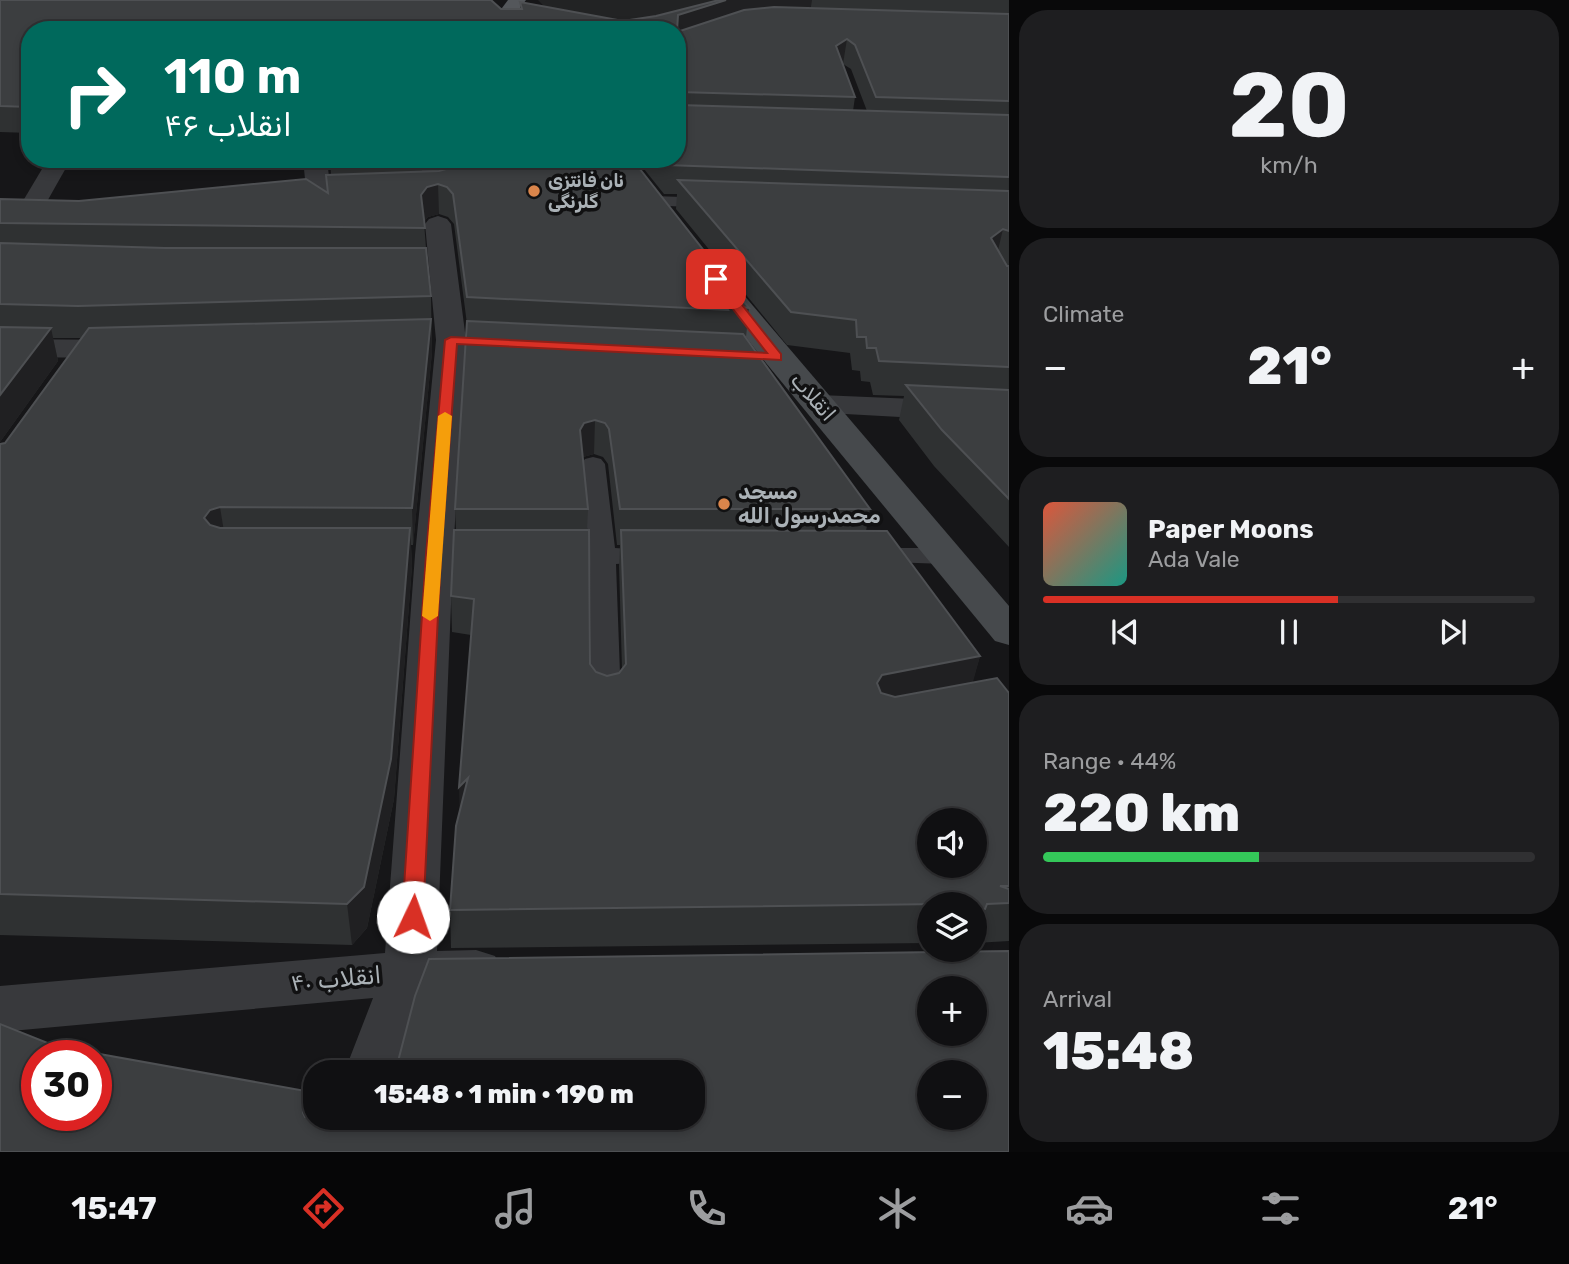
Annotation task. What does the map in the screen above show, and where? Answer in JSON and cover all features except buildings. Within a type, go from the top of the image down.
[{"type":"main road","points":[[496,16],[517,0]]},
{"type":"main road","name":"انقلاب","points":[[645,190],[777,357],[1009,632]]},
{"type":"street","points":[[27,216],[55,168]]},
{"type":"street","points":[[316,168],[319,195]]},
{"type":"street","points":[[386,192],[439,190],[432,168]]},
{"type":"street","points":[[252,202],[345,194]]},
{"type":"street","points":[[0,217],[53,215]]},
{"type":"street","points":[[377,1060],[410,973],[433,555],[451,341],[429,269],[438,224]]},
{"type":"street","points":[[0,348],[153,348]]},
{"type":"street","points":[[62,383],[85,350]]},
{"type":"street","points":[[736,355],[777,357]]},
{"type":"street","points":[[820,405],[1009,413]]},
{"type":"street","name":"انقلاب ۴۰","points":[[0,1009],[410,973],[521,972]]},
{"type":"lane","points":[[645,190],[722,204]]},
{"type":"lane","points":[[593,464],[603,556],[606,701]]},
{"type":"lane","points":[[525,555],[671,556]]},
{"type":"lane","points":[[849,556],[945,556]]},
{"type":"shaded area","points":[[538,0],[742,0],[686,26],[686,21],[558,21]]},
{"type":"slow traffic","points":[[430,616],[445,416]]},
{"type":"place","name":"نان فانتزی گلرنگی","points":[[534,191]]},
{"type":"place","name":"مسجد محمدرسول الله","points":[[724,504]]},
{"type":"route","points":[[413,917],[434,555],[451,340],[777,357],[716,279]]}]
